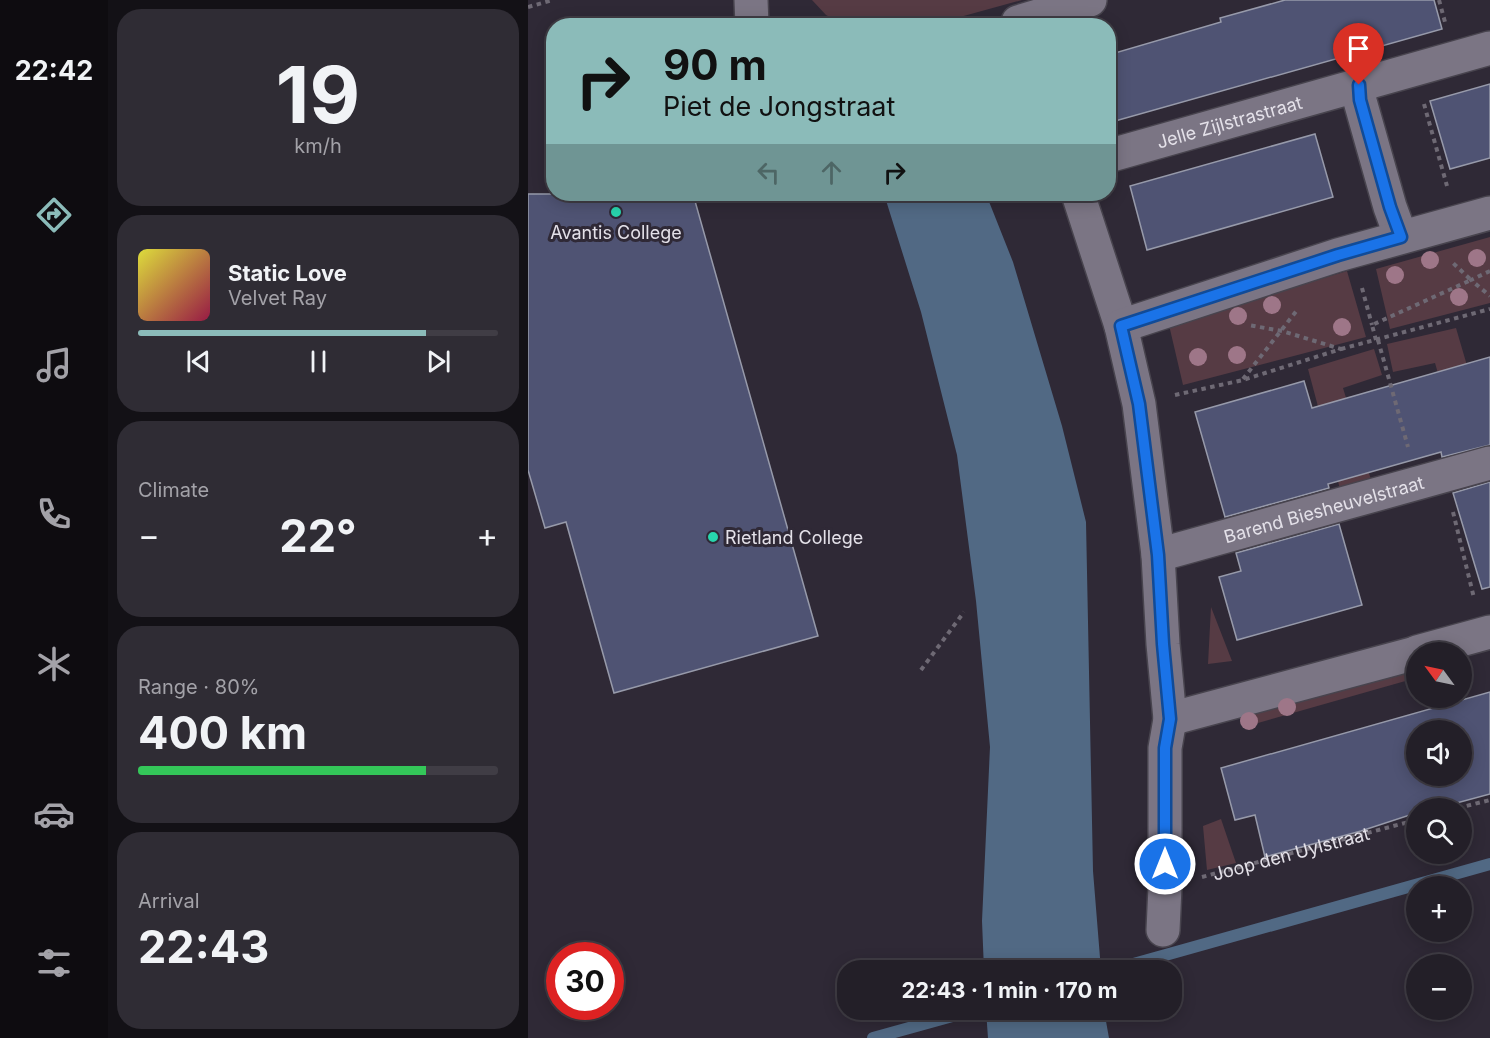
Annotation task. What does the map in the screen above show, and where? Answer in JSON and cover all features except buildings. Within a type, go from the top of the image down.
[{"type":"street","points":[[751,0],[752,18]]},
{"type":"street","points":[[1032,18],[1090,0]]},
{"type":"street","name":"Jelle Zijlstrastraat","points":[[1116,154],[1490,48]]},
{"type":"street","points":[[1359,85],[1360,100],[1390,207],[1410,235]]},
{"type":"street","points":[[1080,201],[1121,326],[1139,404],[1158,555],[1170,719],[1165,748],[1163,930]]},
{"type":"street","points":[[1121,326],[1338,255],[1490,213]]},
{"type":"street","name":"Barend Biesheuvelstraat","points":[[1158,555],[1490,463]]},
{"type":"street","points":[[1454,642],[1486,633]]},
{"type":"street","points":[[1170,719],[1406,656]]},
{"type":"path","points":[[528,7],[553,0]]},
{"type":"path","points":[[1415,69],[1448,191]]},
{"type":"path","points":[[1410,235],[1490,296]]},
{"type":"path","points":[[1486,633],[1431,479],[1372,325],[1490,271]]},
{"type":"path","points":[[1243,380],[1303,303]]},
{"type":"path","points":[[1139,404],[1243,380],[1341,349],[1490,309]]},
{"type":"path","points":[[1247,325],[1282,331],[1341,349]]},
{"type":"path","points":[[921,670],[964,612]]},
{"type":"path","points":[[1472,804],[1490,800]]},
{"type":"path","name":"Joop den Uylstraat","points":[[1165,887],[1406,823]]},
{"type":"shaded area","points":[[812,0],[1022,0],[956,18],[832,18]]},
{"type":"shaded area","points":[[1490,237],[1490,303],[1390,329],[1376,269]]},
{"type":"shaded area","points":[[1347,271],[1366,337],[1183,385],[1169,325]]},
{"type":"shaded area","points":[[1456,328],[1490,444],[1490,448],[1462,456],[1435,363],[1393,372],[1387,344]]},
{"type":"shaded area","points":[[1374,349],[1382,375],[1343,388],[1372,483],[1340,489],[1308,369]]},
{"type":"shaded area","points":[[1211,607],[1232,661],[1208,664]]},
{"type":"shaded area","points":[[1406,670],[1406,681],[1244,727],[1242,717]]},
{"type":"shaded area","points":[[1221,819],[1236,863],[1207,870],[1203,826]]},
{"type":"water","points":[[886,201],[989,201],[1013,262],[1062,426],[1086,522],[1093,871],[1100,960],[984,960],[982,921],[990,747],[976,601],[957,455],[921,312]]},
{"type":"water","points":[[987,1020],[1106,1020],[1109,1038],[988,1038]]},
{"type":"waterway","points":[[1148,960],[1490,864]]},
{"type":"waterway","points":[[873,1038],[938,1020]]},
{"type":"place","name":"Avantis College","points":[[616,212]]},
{"type":"place","name":"Rietland College","points":[[713,537]]},
{"type":"route","points":[[1165,864],[1165,748],[1170,719],[1158,555],[1139,404],[1121,326],[1338,255],[1401,237],[1390,207],[1360,100],[1359,85]]}]
